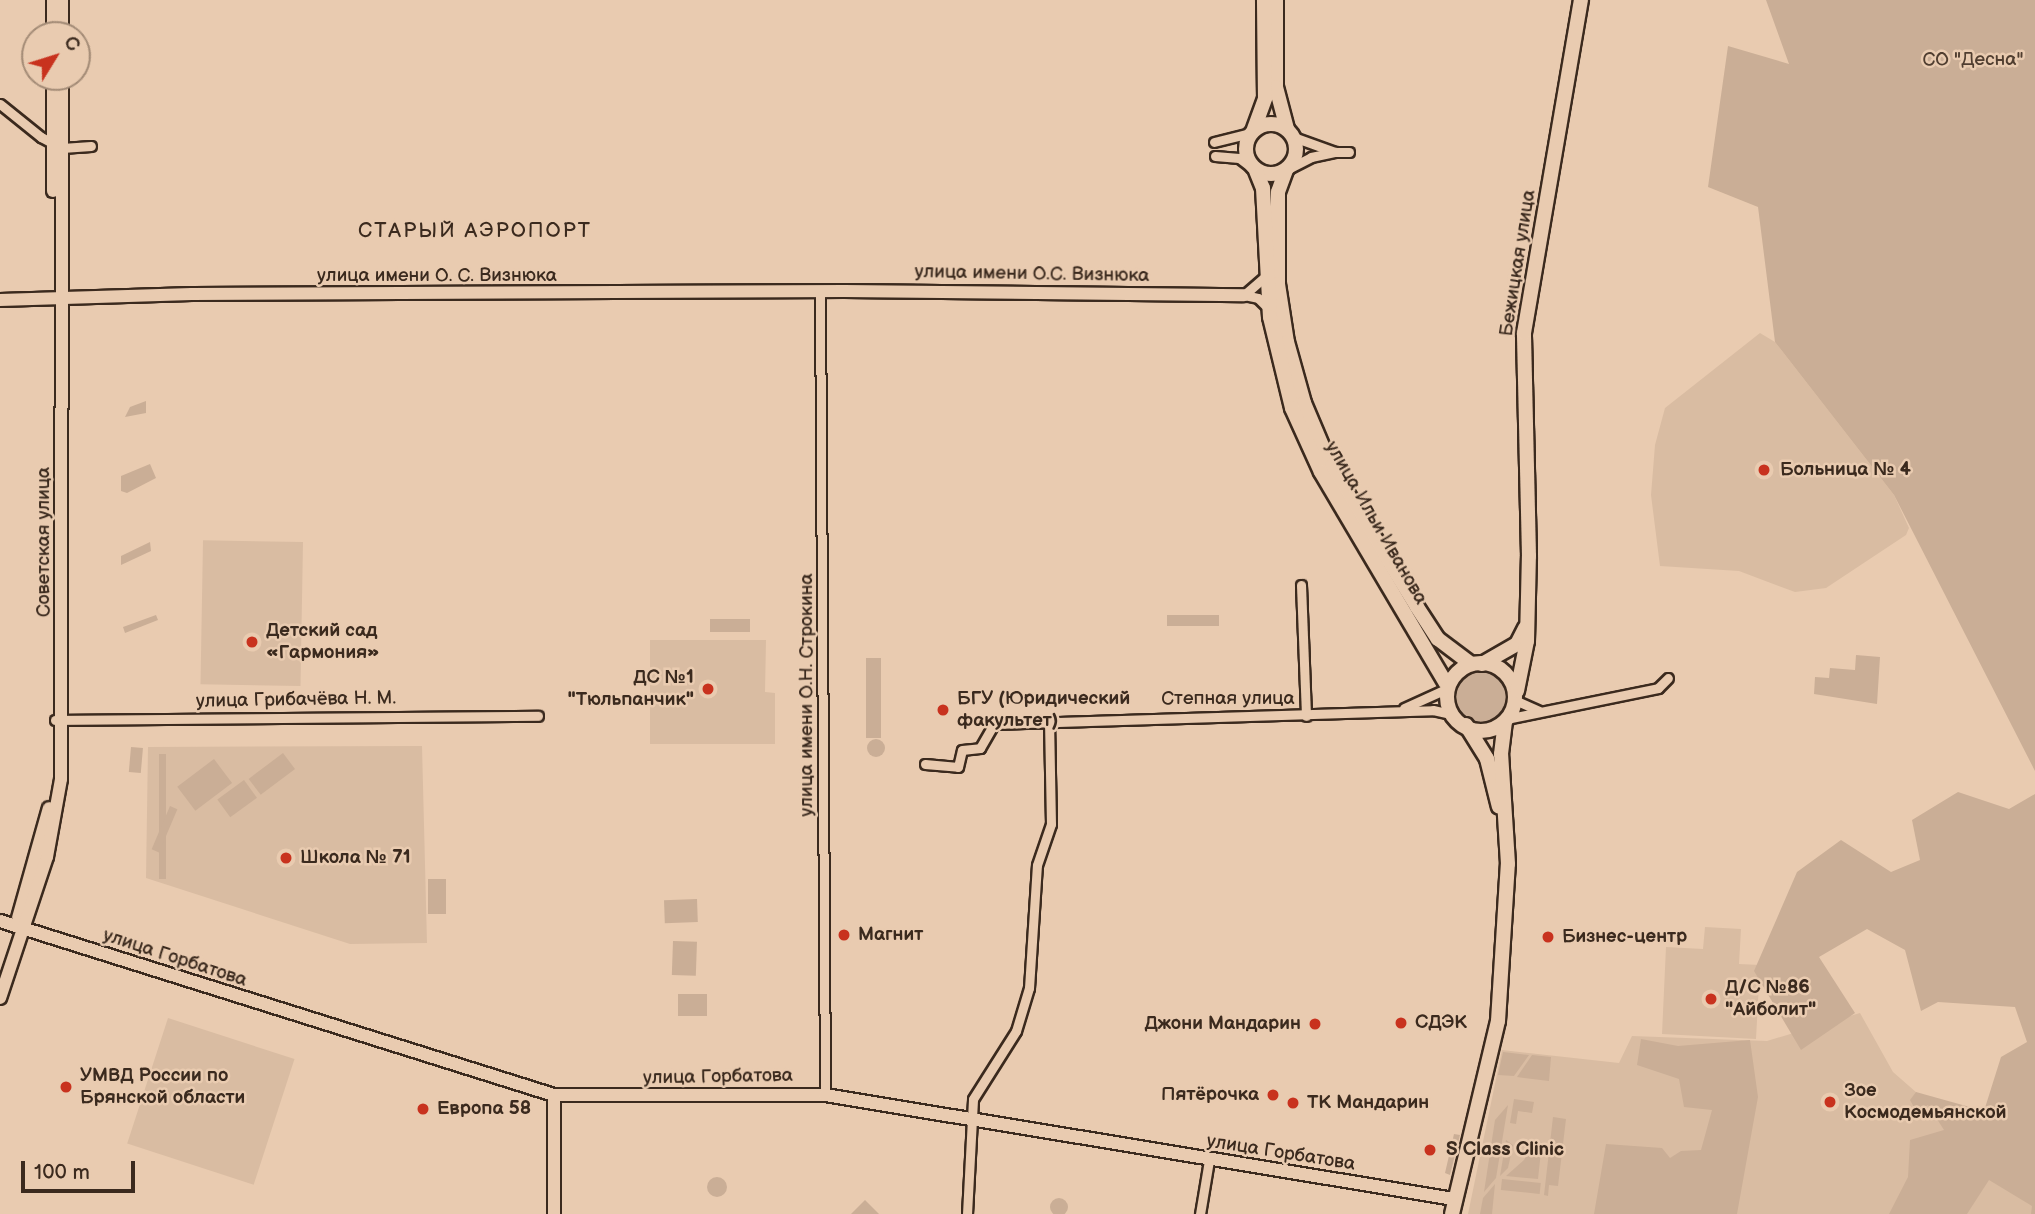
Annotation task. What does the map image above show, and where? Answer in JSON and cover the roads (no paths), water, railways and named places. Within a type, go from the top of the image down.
[{"type":"main road","points":[[53,0],[53,21]]},
{"type":"main road","points":[[62,0],[62,21]]},
{"type":"main road","points":[[1265,0],[1265,98],[1251,133],[1246,157],[1256,171],[1272,175],[1286,170],[1295,158],[1276,87],[1276,0]]},
{"type":"main road","name":"Бежицкая улица","points":[[1517,696],[1527,641],[1524,333],[1581,0]]},
{"type":"main road","name":"Советская улица","points":[[54,91],[58,146]]},
{"type":"main road","name":"Советская улица","points":[[0,998],[46,822],[59,719],[57,299],[61,91]]},
{"type":"main road","points":[[1251,133],[1264,124],[1290,133]]},
{"type":"main road","name":"улица Ильи Иванова","points":[[1286,170],[1278,192],[1278,284],[1287,342],[1304,403],[1331,467],[1438,639],[1476,664]]},
{"type":"main road","name":"улица Ильи Иванова","points":[[1256,171],[1264,202],[1266,276],[1270,310],[1283,374],[1305,440],[1445,687]]},
{"type":"main road","name":"улица имени О. С. Визнюка","points":[[0,300],[192,294],[820,294]]},
{"type":"main road","name":"улица имени О.С. Визнюка","points":[[820,294],[1244,295]]},
{"type":"main road","points":[[1503,938],[1500,813],[1487,759],[1466,725],[1454,715],[1445,687],[1476,664],[1517,644],[1526,620]]},
{"type":"main road","points":[[1453,1207],[1498,1021],[1508,855],[1501,754],[1517,696],[1498,670],[1476,664]]},
{"type":"main road","points":[[1466,725],[1485,729],[1508,721]]},
{"type":"main road","name":"улица Горбатова","points":[[0,921],[554,1096],[825,1096],[1209,1160],[1453,1207]]},
{"type":"main road","name":"Советская улица","points":[[0,971],[19,929]]},
{"type":"main road","points":[[554,1096],[554,1214]]},
{"type":"street","points":[[0,104],[58,146],[91,146]]},
{"type":"street","points":[[1214,142],[1251,133]]},
{"type":"street","points":[[1290,133],[1335,152]]},
{"type":"street","points":[[1286,170],[1311,156],[1349,152]]},
{"type":"street","points":[[1215,156],[1239,158],[1256,171]]},
{"type":"street","points":[[1244,295],[1266,276]]},
{"type":"street","name":"улица имени О.Н. Строкина","points":[[820,294],[825,1096]]},
{"type":"street","points":[[1244,295],[1258,298],[1270,310]]},
{"type":"street","points":[[1301,585],[1306,716]]},
{"type":"street","points":[[1508,721],[1541,711],[1658,688],[1668,678]]},
{"type":"street","points":[[1392,712],[1445,687]]},
{"type":"street","points":[[1517,696],[1541,711]]},
{"type":"street","points":[[1392,712],[1454,715]]},
{"type":"street","name":"Степная улица","points":[[925,764],[958,767],[962,750],[980,748],[994,724],[1392,712]]},
{"type":"street","name":"улица Грибачёва Н. М.","points":[[59,719],[538,716]]},
{"type":"street","points":[[967,1214],[969,1120],[973,1099],[1016,1031],[1029,988],[1037,865],[1051,824],[1049,721]]},
{"type":"street","points":[[1200,1214],[1209,1160]]},
{"type":"place","name":"Больница № 4","points":[[1764,470]]},
{"type":"place","name":"Детский сад «Гармония»","points":[[252,642]]},
{"type":"place","name":"ДС №1 \"Тюльпанчик\"","points":[[708,689]]},
{"type":"place","name":"БГУ (Юридический факультет)","points":[[943,710]]},
{"type":"place","name":"Школа № 71","points":[[286,858]]},
{"type":"place","name":"Магнит","points":[[844,935]]},
{"type":"place","name":"Бизнес-центр","points":[[1548,937]]},
{"type":"place","name":"Д/С №86 \"Айболит\"","points":[[1711,999]]},
{"type":"place","name":"СДЭК","points":[[1401,1023]]},
{"type":"place","name":"Джони Мандарин","points":[[1315,1024]]},
{"type":"place","name":"УМВД России по Брянской области","points":[[66,1087]]},
{"type":"place","name":"Пятёрочка","points":[[1273,1095]]},
{"type":"place","name":"Зое Космодемьянской","points":[[1830,1102]]},
{"type":"place","name":"ТК Мандарин","points":[[1293,1103]]},
{"type":"place","name":"Европа 58","points":[[423,1109]]},
{"type":"place","name":"S Class Clinic","points":[[1430,1150]]},
{"type":"district","name":"СТАРЫЙ АЭРОПОРТ","points":[[475,231]]},
{"type":"park label","name":"СО \"Десна\"","points":[[1973,60]]}]
